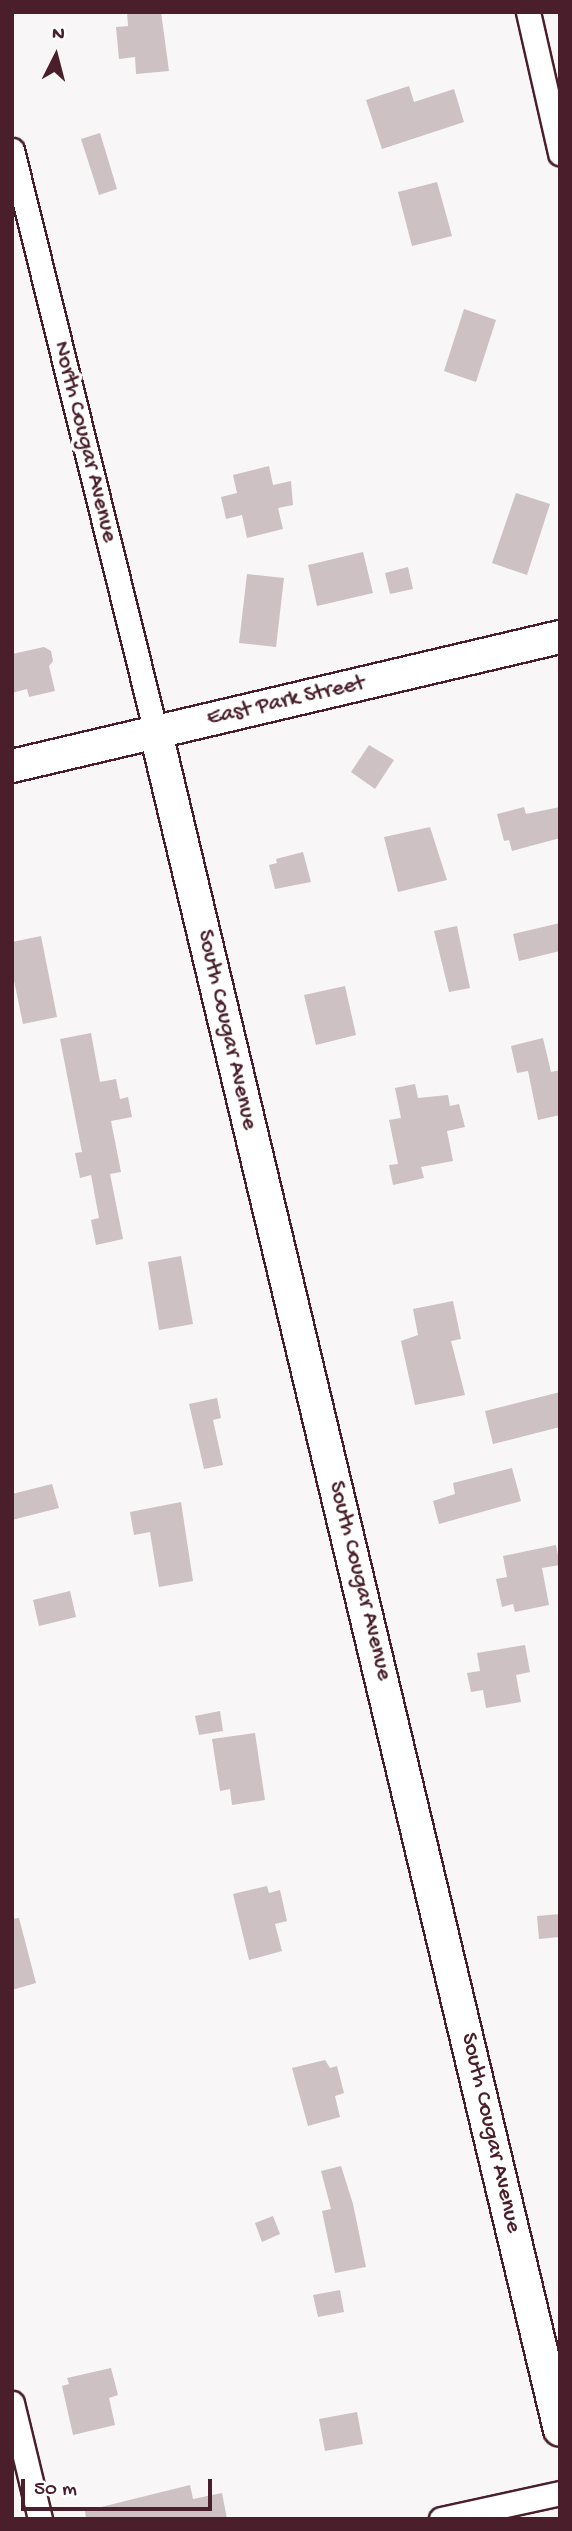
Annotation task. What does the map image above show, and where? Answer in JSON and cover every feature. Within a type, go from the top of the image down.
[{"type":"street","points":[[528,12],[560,153]]},
{"type":"street","name":"North Cougar Avenue","points":[[12,150],[156,733]]},
{"type":"street","name":"East Park Street","points":[[12,766],[560,637]]},
{"type":"street","name":"South Cougar Avenue","points":[[156,733],[560,2430]]},
{"type":"street","points":[[12,2403],[40,2519]]},
{"type":"street","points":[[441,2519],[560,2493]]},
{"type":"building","points":[[127,12],[161,12],[169,71],[136,74],[135,57],[119,59],[116,27],[128,26]]},
{"type":"building","points":[[409,86],[414,102],[454,89],[464,122],[382,149],[366,100]]},
{"type":"building","points":[[100,133],[117,189],[99,195],[81,139]]},
{"type":"building","points":[[437,182],[452,236],[412,246],[398,192]]},
{"type":"building","points":[[464,309],[496,320],[476,382],[444,371]]},
{"type":"building","points":[[269,466],[273,485],[291,481],[293,505],[278,508],[283,529],[247,538],[242,515],[226,519],[221,497],[237,493],[233,475]]},
{"type":"building","points":[[516,493],[550,504],[527,575],[492,563]]},
{"type":"building","points":[[363,552],[373,593],[317,606],[308,565]]},
{"type":"building","points":[[408,567],[413,589],[390,594],[385,573]]},
{"type":"building","points":[[247,574],[284,578],[276,647],[239,643]]},
{"type":"building","points":[[44,647],[51,651],[53,661],[49,666],[55,691],[29,697],[27,689],[12,693],[12,654]]},
{"type":"building","points":[[369,745],[394,760],[375,789],[351,772]]},
{"type":"building","points":[[524,807],[526,814],[560,807],[560,838],[512,851],[509,840],[504,841],[497,814]]},
{"type":"building","points":[[430,827],[447,880],[398,892],[384,837]]},
{"type":"building","points":[[303,852],[311,882],[275,889],[269,865],[277,863],[276,859]]},
{"type":"building","points":[[560,923],[560,951],[519,961],[513,934]]},
{"type":"building","points":[[457,926],[470,988],[449,992],[434,931]]},
{"type":"building","points":[[41,936],[57,1017],[23,1024],[12,971],[12,942]]},
{"type":"building","points":[[345,986],[356,1035],[316,1045],[304,995]]},
{"type":"building","points":[[91,1033],[100,1082],[116,1079],[120,1099],[128,1097],[132,1117],[111,1121],[121,1172],[110,1174],[123,1239],[96,1245],[91,1220],[99,1218],[91,1175],[80,1178],[75,1153],[82,1152],[60,1039]]},
{"type":"building","points":[[543,1038],[551,1072],[560,1070],[560,1115],[538,1120],[528,1071],[517,1073],[511,1046]]},
{"type":"building","points":[[415,1084],[418,1098],[448,1095],[450,1106],[459,1104],[465,1127],[447,1131],[453,1161],[421,1167],[424,1178],[393,1185],[389,1165],[398,1164],[389,1120],[401,1118],[395,1088]]},
{"type":"building","points":[[181,1256],[193,1324],[159,1330],[148,1262]]},
{"type":"building","points":[[453,1301],[461,1339],[451,1341],[465,1395],[415,1405],[401,1341],[418,1335],[413,1309]]},
{"type":"building","points":[[560,1392],[560,1427],[493,1444],[485,1411]]},
{"type":"building","points":[[217,1398],[221,1418],[213,1420],[223,1465],[204,1469],[189,1404]]},
{"type":"building","points":[[512,1468],[521,1501],[439,1524],[433,1501],[455,1494],[453,1483]]},
{"type":"building","points":[[52,1484],[59,1508],[12,1520],[12,1494]]},
{"type":"building","points":[[181,1502],[193,1581],[159,1587],[150,1532],[134,1535],[130,1512]]},
{"type":"building","points":[[556,1545],[560,1565],[542,1568],[549,1605],[515,1612],[513,1604],[502,1607],[496,1579],[507,1577],[503,1556]]},
{"type":"building","points":[[70,1591],[76,1617],[39,1626],[33,1600]]},
{"type":"building","points":[[525,1645],[530,1672],[516,1675],[521,1702],[486,1708],[483,1690],[471,1692],[467,1673],[480,1671],[477,1653]]},
{"type":"building","points":[[220,1711],[223,1731],[199,1735],[195,1716]]},
{"type":"building","points":[[255,1733],[265,1800],[232,1805],[230,1789],[220,1791],[212,1739]]},
{"type":"building","points":[[267,1886],[269,1893],[280,1890],[287,1921],[275,1924],[282,1951],[249,1960],[233,1894]]},
{"type":"building","points":[[560,1914],[560,1937],[539,1939],[537,1916]]},
{"type":"building","points":[[19,1918],[36,1983],[12,1990],[12,1919]]},
{"type":"building","points":[[325,2060],[330,2068],[337,2066],[344,2093],[335,2096],[340,2117],[308,2126],[292,2068]]},
{"type":"building","points":[[341,2166],[353,2204],[366,2267],[335,2273],[322,2211],[331,2209],[321,2171]]},
{"type":"building","points":[[273,2216],[280,2234],[262,2242],[255,2223]]},
{"type":"building","points":[[340,2290],[344,2312],[318,2317],[313,2295]]},
{"type":"building","points":[[111,2368],[118,2395],[109,2398],[115,2425],[73,2435],[62,2386],[69,2384],[67,2378]]},
{"type":"building","points":[[357,2412],[363,2444],[325,2451],[319,2419]]},
{"type":"building","points":[[190,2485],[193,2499],[222,2493],[227,2519],[86,2519],[85,2511]]}]
